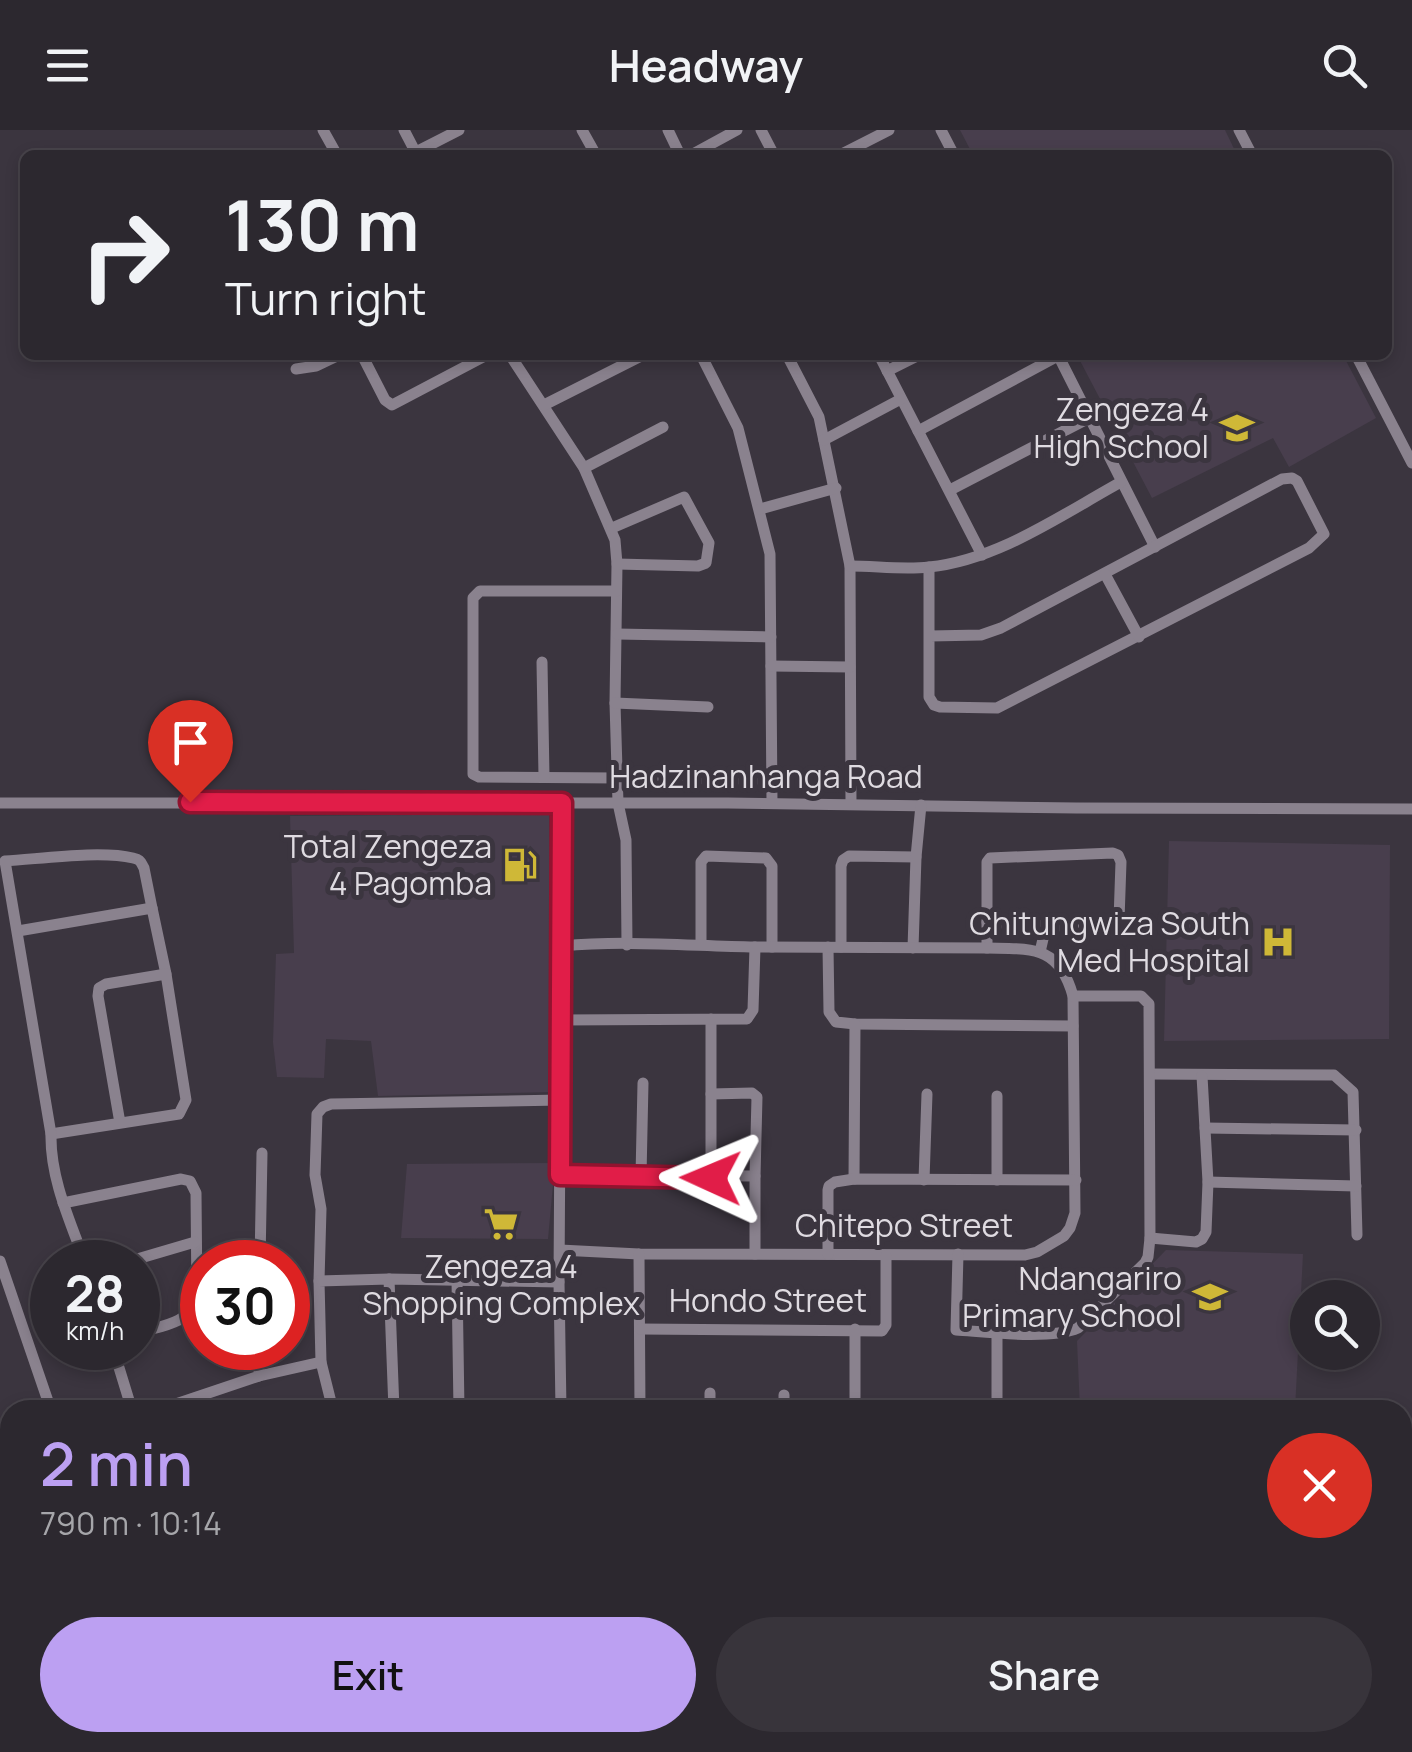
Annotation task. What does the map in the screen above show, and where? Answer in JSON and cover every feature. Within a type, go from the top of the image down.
[{"type":"street","points":[[424,150],[459,130]]},
{"type":"street","points":[[700,150],[736,130]]},
{"type":"street","points":[[850,150],[889,130]]},
{"type":"street","points":[[296,369],[329,360]]},
{"type":"street","points":[[365,360],[385,400],[392,404],[477,360]]},
{"type":"street","points":[[513,360],[584,468],[612,528],[617,564],[617,777],[626,840],[628,945]]},
{"type":"street","points":[[544,406],[630,360]]},
{"type":"street","points":[[704,360],[738,428],[770,554],[772,803]]},
{"type":"street","points":[[791,360],[819,416],[850,566],[851,804]]},
{"type":"street","points":[[881,360],[982,556]]},
{"type":"street","points":[[887,372],[910,360]]},
{"type":"street","points":[[918,431],[1051,360]]},
{"type":"street","points":[[1060,360],[1155,547]]},
{"type":"street","points":[[1359,360],[1412,463]]},
{"type":"street","points":[[824,440],[901,399]]},
{"type":"street","points":[[950,490],[1089,418]]},
{"type":"street","points":[[584,468],[662,427]]},
{"type":"street","points":[[929,567],[929,697],[931,702],[940,707],[997,708],[1308,548],[1324,534],[1298,481],[1288,478],[1001,628],[980,636],[930,636]]},
{"type":"street","points":[[850,566],[929,567],[982,556],[1121,482]]},
{"type":"street","points":[[760,509],[836,488]]},
{"type":"street","points":[[612,528],[684,497],[709,543],[706,563],[698,566],[617,564]]},
{"type":"street","points":[[1106,574],[1139,636]]},
{"type":"street","points":[[616,592],[480,592],[473,598],[473,774],[772,778]]},
{"type":"street","points":[[617,634],[771,637]]},
{"type":"street","points":[[542,662],[544,777]]},
{"type":"street","points":[[771,666],[850,667]]},
{"type":"street","points":[[615,703],[708,707]]},
{"type":"street","name":"Hadzinanhanga Road","points":[[0,803],[772,803],[1412,809]]},
{"type":"street","points":[[561,1400],[562,803]]},
{"type":"street","points":[[913,948],[920,805]]},
{"type":"street","points":[[986,948],[987,862],[990,858],[1113,853],[1121,862],[1120,917],[1111,925],[987,922]]},
{"type":"street","points":[[51,1134],[178,1114],[186,1100],[144,868],[134,858],[93,855],[5,861],[51,1151],[63,1203],[77,1240]]},
{"type":"street","points":[[701,944],[701,862],[706,856],[766,858],[772,866],[772,946]]},
{"type":"street","points":[[916,858],[845,858],[829,1012],[836,1022],[1074,1026]]},
{"type":"street","points":[[18,931],[152,908]]},
{"type":"street","points":[[1040,952],[1046,926]]},
{"type":"street","points":[[562,946],[1023,949],[1040,952],[1060,965],[1074,996],[1141,996],[1148,1000],[1150,1238],[1144,1263],[1078,1328],[1063,1333],[997,1333],[956,1330],[958,1254]]},
{"type":"street","points":[[561,1020],[745,1020],[751,1015],[755,947]]},
{"type":"street","points":[[120,1123],[99,988],[166,974]]},
{"type":"street","name":"Chitepo Street","points":[[560,1250],[639,1254],[1025,1255],[1056,1242],[1074,1221],[1074,996]]},
{"type":"street","points":[[711,1020],[711,1178]]},
{"type":"street","points":[[854,1180],[855,1024]]},
{"type":"street","points":[[1150,1074],[1334,1075],[1354,1092],[1357,1235]]},
{"type":"street","points":[[1150,1238],[1196,1242],[1206,1232],[1208,1182],[1202,1076]]},
{"type":"street","points":[[641,1176],[642,1083]]},
{"type":"street","points":[[712,1094],[757,1097],[755,1254]]},
{"type":"street","points":[[924,1180],[927,1094]]},
{"type":"street","points":[[998,1096],[998,1180]]},
{"type":"street","points":[[330,1400],[320,1362],[317,1114],[331,1104],[560,1100]]},
{"type":"street","points":[[1205,1128],[1356,1130]]},
{"type":"street","points":[[260,1240],[262,1153]]},
{"type":"street","points":[[560,1175],[756,1176]]},
{"type":"street","points":[[63,1203],[181,1178],[190,1181],[196,1193],[195,1240]]},
{"type":"street","points":[[828,1254],[829,1186],[834,1182],[1076,1180]]},
{"type":"street","points":[[1208,1182],[1356,1186]]},
{"type":"street","points":[[639,1254],[640,1400]]},
{"type":"street","name":"Hondo Street","points":[[640,1329],[882,1330],[886,1325],[886,1256]]},
{"type":"street","points":[[0,1261],[48,1400]]},
{"type":"street","points":[[389,1279],[394,1400]]},
{"type":"street","points":[[456,1280],[459,1400]]},
{"type":"street","points":[[319,1281],[559,1282]]},
{"type":"street","points":[[855,1330],[855,1400]]},
{"type":"street","points":[[997,1333],[997,1400]]},
{"type":"street","points":[[188,1400],[259,1376],[320,1362]]},
{"type":"street","points":[[120,1370],[129,1400]]},
{"type":"street","points":[[259,1370],[259,1376]]},
{"type":"street","points":[[710,1393],[710,1400]]},
{"type":"street","points":[[784,1395],[784,1400]]},
{"type":"shaded area","points":[[960,130],[1225,130],[1235,150],[970,150]]},
{"type":"shaded area","name":"Zengeza 4 High School","points":[[1080,360],[1346,360],[1376,418],[1289,467],[1273,438],[1152,498]]},
{"type":"shaded area","points":[[549,814],[554,1092],[378,1096],[371,1041],[326,1039],[324,1078],[277,1077],[273,1042],[276,954],[294,953],[290,816]]},
{"type":"shaded area","name":"Chitungwiza South Med Hospital","points":[[1169,841],[1390,845],[1389,1039],[1164,1041]]},
{"type":"shaded area","points":[[555,1163],[548,1239],[401,1238],[407,1164]]},
{"type":"shaded area","name":"Ndangariro Primary School","points":[[1166,1250],[1303,1254],[1302,1280],[1290,1280],[1290,1370],[1297,1370],[1296,1400],[1080,1400],[1077,1341]]},
{"type":"place","name":"Zengeza 4 High School","points":[[1237,428]]},
{"type":"place","name":"Total Zengeza 4 Pagomba","points":[[520,865]]},
{"type":"place","name":"Chitungwiza South Med Hospital","points":[[1278,942]]},
{"type":"place","name":"Zengeza 4 Shopping Complex","points":[[501,1224]]},
{"type":"place","name":"Ndangariro Primary School","points":[[1210,1297]]},
{"type":"route","points":[[190,802],[562,803],[560,1175],[711,1178]]}]
